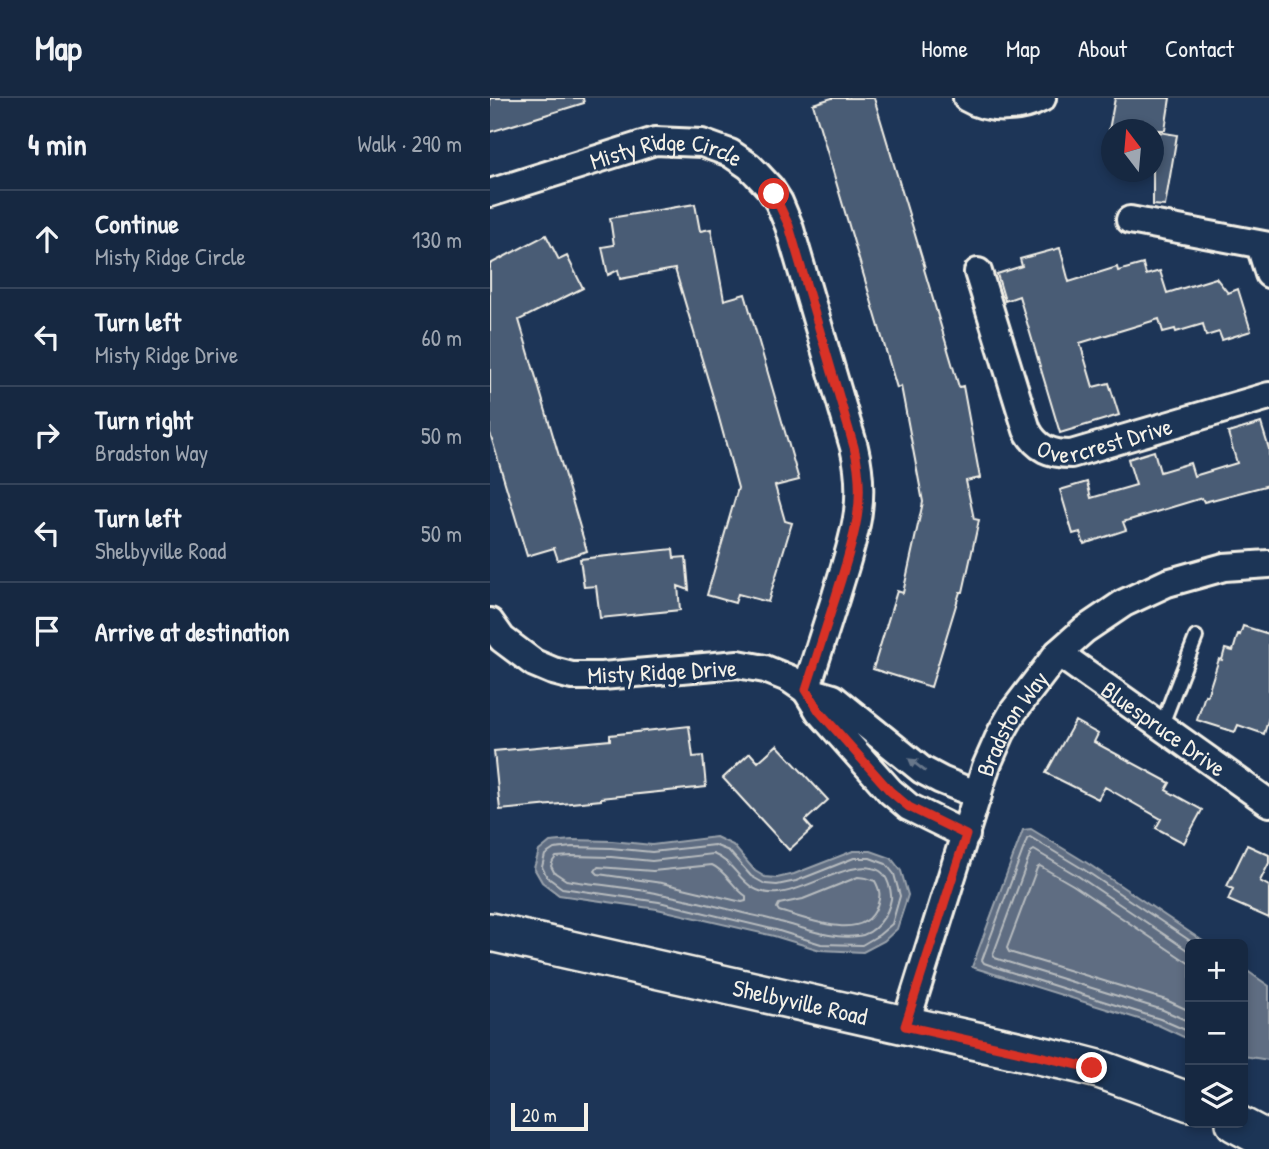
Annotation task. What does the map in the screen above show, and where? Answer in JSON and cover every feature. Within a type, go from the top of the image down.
[{"type":"main road","name":"Shelbyville Road","points":[[490,932],[1102,1070],[1185,1099]]},
{"type":"main road","points":[[1244,1128],[1269,1141]]},
{"type":"street","points":[[967,98],[984,106],[1012,108],[1042,98]]},
{"type":"street","name":"Misty Ridge Circle","points":[[490,193],[655,141],[672,141],[702,143],[730,153],[749,166],[774,194],[789,226],[854,447],[859,478],[860,496],[855,536],[806,690]]},
{"type":"street","points":[[1130,220],[1265,245],[1269,274]]},
{"type":"street","name":"Overcrest Drive","points":[[978,272],[1027,430],[1044,450],[1071,454],[1269,396]]},
{"type":"street","name":"Bradston Way","points":[[905,1026],[986,767],[1013,712],[1058,653],[1084,630],[1124,603],[1167,583],[1224,567],[1269,564]]},
{"type":"street","name":"Misty Ridge Drive","points":[[490,622],[502,639],[534,663],[572,676],[602,676],[738,664],[765,669],[790,679],[806,690],[832,698],[922,770],[978,795]]},
{"type":"street","name":"Bluespruce Drive","points":[[1058,653],[1161,728],[1266,795]]},
{"type":"street","name":"Misty Ridge Drive","points":[[806,690],[819,711],[890,791],[909,807],[966,835]]},
{"type":"lane","points":[[1161,728],[1196,637]]},
{"type":"water","points":[[1031,829],[1087,863],[1200,939],[1185,939],[1185,1038],[1158,1025],[972,967],[1023,830]]},
{"type":"water","points":[[716,837],[733,845],[755,871],[765,877],[777,878],[794,874],[853,851],[871,851],[891,858],[901,871],[908,895],[897,929],[884,941],[863,952],[820,950],[774,936],[657,909],[559,895],[542,882],[534,868],[539,851],[550,842],[612,841],[652,845]]},
{"type":"water","points":[[1248,971],[1269,986],[1269,1060],[1248,1057]]},
{"type":"building","points":[[490,98],[583,98],[584,103],[490,132]]},
{"type":"building","points":[[832,98],[874,98],[959,387],[963,386],[980,478],[966,481],[974,519],[979,520],[963,592],[960,592],[931,687],[873,669],[897,591],[903,593],[923,502],[901,386],[897,388],[813,104]]},
{"type":"building","points":[[1115,98],[1170,98],[1165,130],[1164,119],[1111,119]]},
{"type":"building","points":[[1164,133],[1177,135],[1165,206],[1153,205],[1153,182],[1164,182]]},
{"type":"building","points":[[695,204],[700,231],[711,229],[724,300],[745,294],[799,480],[775,486],[785,521],[792,523],[768,602],[738,594],[735,603],[707,595],[738,488],[675,269],[620,279],[618,270],[608,275],[602,247],[614,245],[610,218]]},
{"type":"building","points":[[546,235],[559,260],[567,256],[583,288],[519,320],[587,551],[558,560],[554,548],[527,556],[490,433],[490,264]]},
{"type":"building","points":[[1060,248],[1069,282],[1117,267],[1118,271],[1143,264],[1146,275],[1160,271],[1167,293],[1216,278],[1228,293],[1238,289],[1251,331],[1222,340],[1219,332],[1206,336],[1203,324],[1176,332],[1175,329],[1163,332],[1159,319],[1080,343],[1093,387],[1109,383],[1119,415],[1060,433],[1019,296],[1005,301],[997,274],[1022,266],[1020,259]]},
{"type":"building","points":[[1261,423],[1269,449],[1269,485],[1204,502],[1202,498],[1123,522],[1126,530],[1084,544],[1080,532],[1073,534],[1060,490],[1087,482],[1091,498],[1136,485],[1128,459],[1154,451],[1160,472],[1190,463],[1194,476],[1237,463],[1228,433]]},
{"type":"building","points":[[673,549],[674,558],[686,557],[689,590],[678,586],[680,610],[600,618],[596,586],[584,587],[580,559]]},
{"type":"building","points":[[1243,626],[1269,634],[1269,717],[1264,734],[1238,725],[1235,732],[1197,720],[1219,659],[1222,660],[1225,649],[1233,651]]},
{"type":"building","points":[[1075,721],[1098,734],[1094,742],[1170,783],[1166,790],[1202,810],[1184,843],[1156,828],[1161,819],[1105,787],[1098,799],[1046,773]]},
{"type":"building","points":[[689,726],[693,757],[703,756],[706,787],[500,810],[494,751],[610,740],[610,735]]},
{"type":"building","points":[[777,745],[828,800],[805,821],[812,829],[789,850],[723,778],[750,753],[758,762]]},
{"type":"building","points":[[1247,845],[1269,855],[1269,863],[1260,881],[1269,886],[1269,918],[1228,900],[1233,889],[1227,886]]},
{"type":"route","points":[[774,194],[789,226],[854,447],[859,478],[859,516],[855,536],[806,690],[819,711],[890,791],[909,807],[966,835],[905,1026],[1092,1068]]}]
